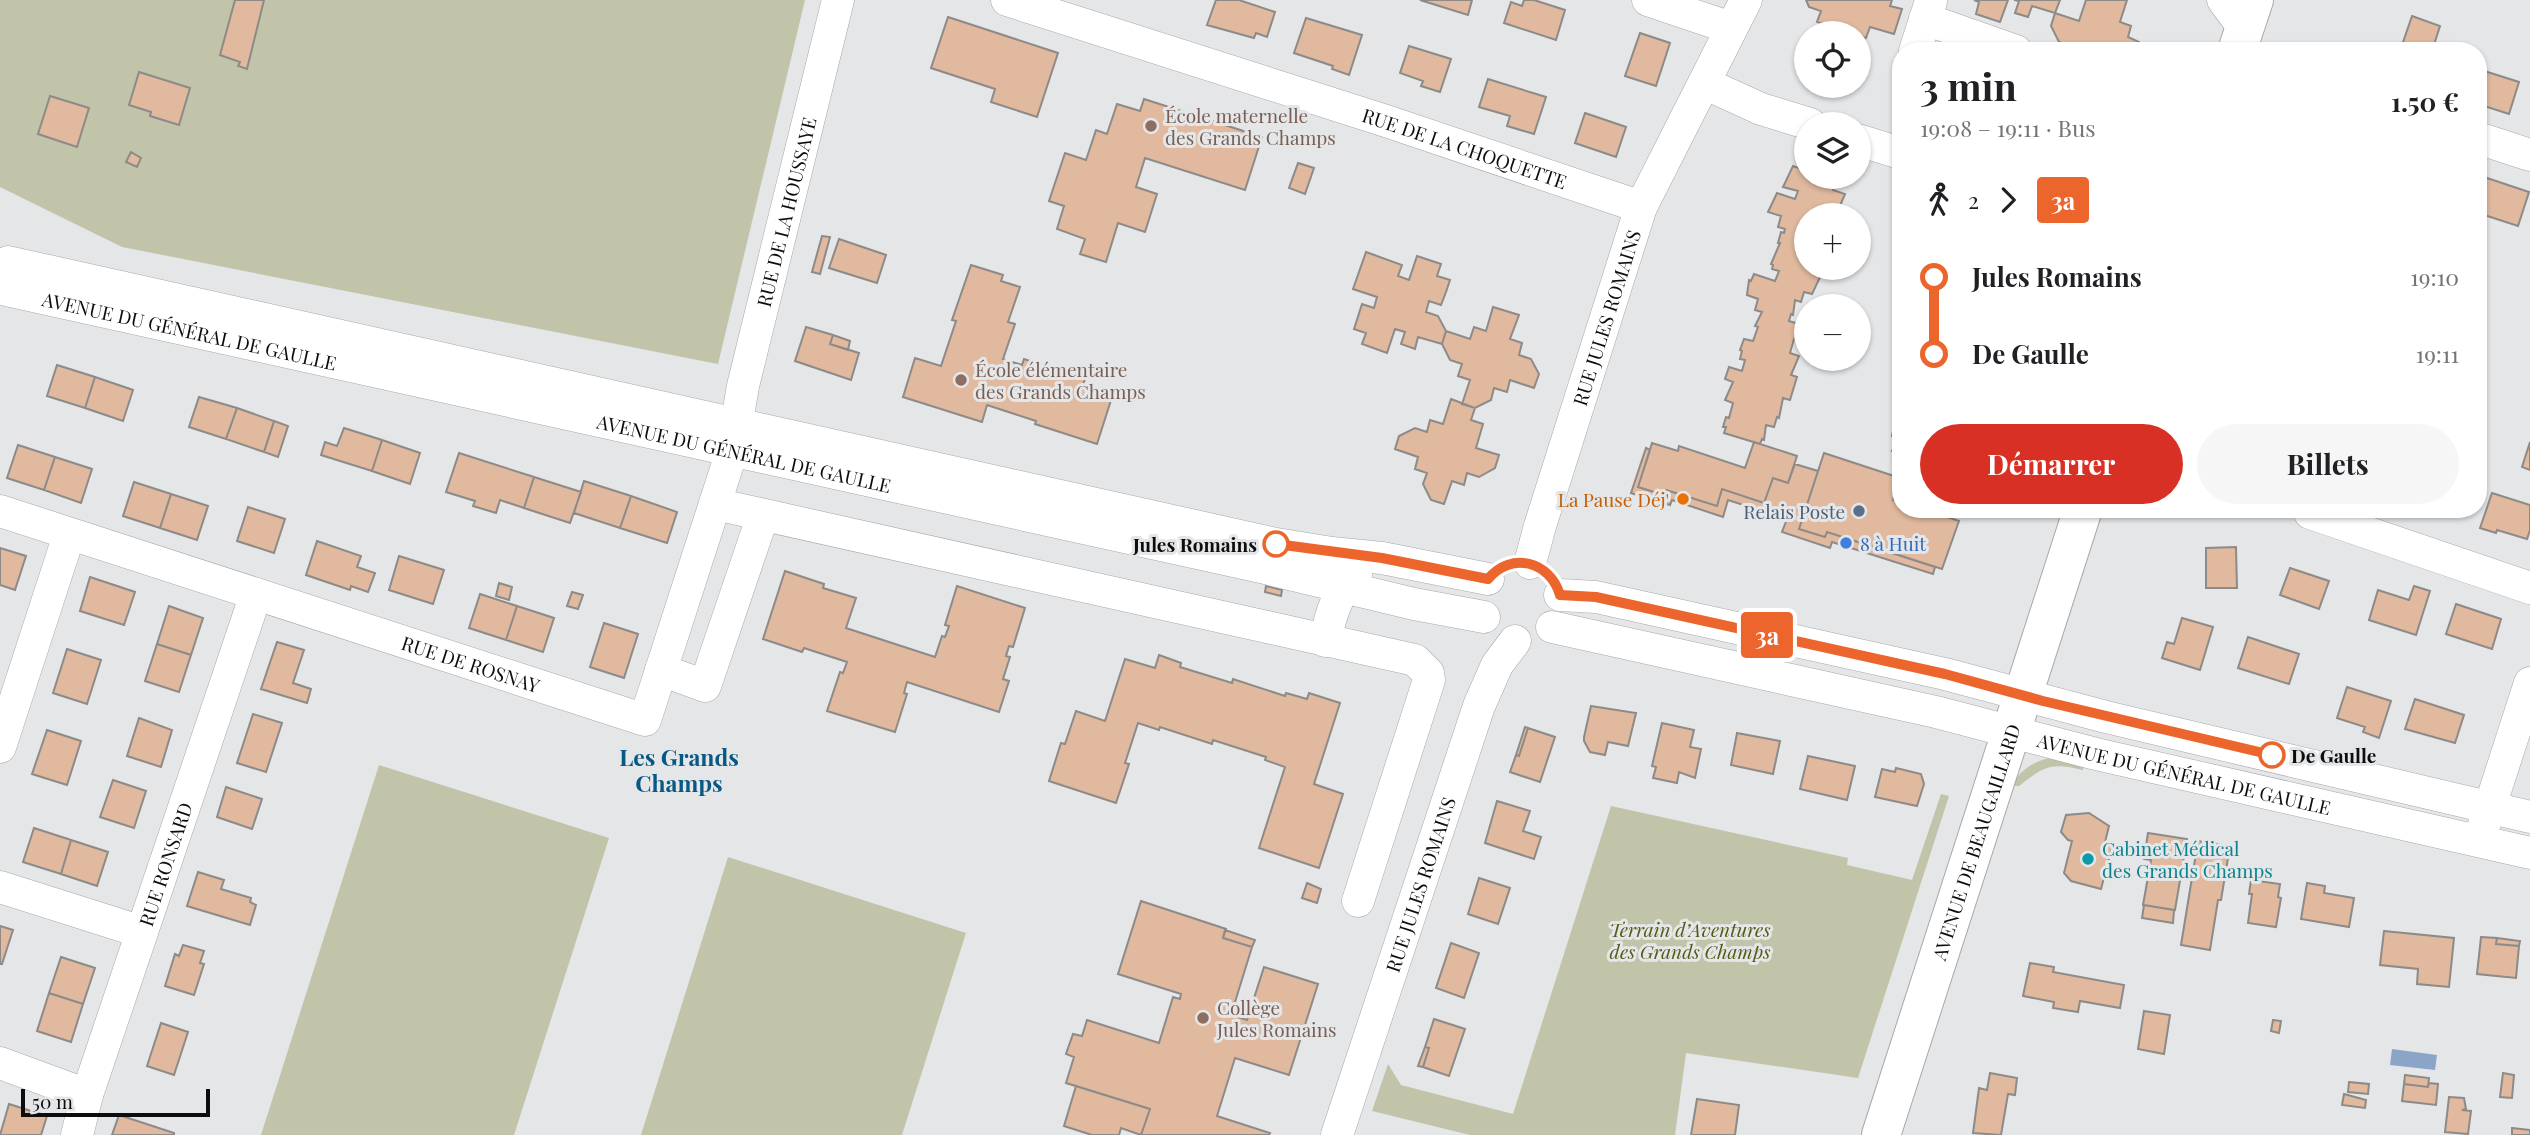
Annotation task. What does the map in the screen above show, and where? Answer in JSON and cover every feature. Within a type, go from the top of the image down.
[{"type":"main road","name":"AVENUE DE BEAUGAILLARD","points":[[1881,1135],[2080,518]]},
{"type":"street","name":"RUE DE LA HOUSSAYE","points":[[735,437],[743,386],[838,0]]},
{"type":"street","name":"RUE DE LA CHOQUETTE","points":[[1007,0],[1070,9],[1386,121],[1641,207]]},
{"type":"street","points":[[1648,0],[1731,28]]},
{"type":"street","name":"RUE JULES ROMAINS","points":[[1530,563],[1641,207],[1746,0]]},
{"type":"street","points":[[1918,42],[1928,10],[1997,42]]},
{"type":"street","points":[[1704,83],[1761,109],[1794,119]]},
{"type":"street","points":[[2487,141],[2530,155]]},
{"type":"street","points":[[1871,143],[1892,150]]},
{"type":"street","name":"AVENUE DU GÉNÉRAL DE GAULLE","points":[[3,270],[735,437],[1343,587],[1484,617]]},
{"type":"street","name":"AVENUE DU GÉNÉRAL DE GAULLE","points":[[735,437],[1276,544],[1382,558],[1488,579]]},
{"type":"street","name":"RUE DE ROSNAY","points":[[0,511],[645,720],[735,437]]},
{"type":"street","points":[[715,504],[1409,658],[1421,664],[1428,673],[1429,680],[1358,901]]},
{"type":"street","points":[[661,670],[705,686],[763,515]]},
{"type":"street","points":[[2325,518],[2530,587]]},
{"type":"street","points":[[0,747],[69,534]]},
{"type":"street","points":[[1325,640],[1333,605],[1343,587],[1365,564],[1382,558]]},
{"type":"street","points":[[1530,563],[1539,566],[1553,578],[1560,595],[1558,618],[1552,627],[1535,639],[1515,641],[1497,633],[1484,617],[1481,598],[1488,579],[1506,564],[1530,563]]},
{"type":"street","name":"RUE RONSARD","points":[[77,1135],[87,1095],[256,594]]},
{"type":"street","name":"AVENUE DU GÉNÉRAL DE GAULLE","points":[[1560,595],[1596,597],[1945,674],[2022,696],[2530,817]]},
{"type":"street","name":"AVENUE DU GÉNÉRAL DE GAULLE","points":[[1552,627],[1936,712],[2096,754],[2530,853]]},
{"type":"street","name":"RUE JULES ROMAINS","points":[[1337,1135],[1479,706],[1497,665],[1515,641]]},
{"type":"street","points":[[2479,841],[2530,684]]},
{"type":"street","points":[[0,887],[142,932]]},
{"type":"street","points":[[4,1068],[87,1095]]},
{"type":"green space","points":[[0,0],[805,0],[718,364],[122,247],[0,187]]},
{"type":"green space","points":[[2053,757],[2085,761],[2083,770],[2055,766],[2042,770],[2019,786],[2011,786],[2029,767]]},
{"type":"green space","points":[[379,765],[609,838],[514,1135],[261,1135]]},
{"type":"green space","name":"Terrain d’Aventures des Grands Champs","points":[[1941,794],[1949,796],[1858,1078],[1686,1053],[1675,1135],[1470,1135],[1372,1111],[1388,1064],[1401,1085],[1513,1114],[1611,806],[1848,858],[1847,865],[1912,880]]},
{"type":"green space","points":[[728,857],[966,933],[902,1135],[641,1135]]},
{"type":"water","points":[[2392,1049],[2437,1055],[2435,1070],[2390,1065]]},
{"type":"building","points":[[235,0],[264,0],[247,69],[238,66],[240,62],[220,55]]},
{"type":"building","points":[[1216,0],[1239,0],[1275,12],[1267,37],[1256,33],[1254,38],[1207,25]]},
{"type":"building","points":[[1420,0],[1472,0],[1468,15]]},
{"type":"building","points":[[1524,0],[1534,0],[1565,10],[1556,40],[1504,23],[1511,2],[1522,6]]},
{"type":"building","points":[[1806,0],[1892,0],[1890,6],[1902,9],[1894,34],[1871,27],[1871,21],[1817,21],[1821,11],[1809,7]]},
{"type":"building","points":[[1974,0],[2008,0],[2000,22],[1976,14],[1979,2]]},
{"type":"building","points":[[2014,0],[2060,0],[2055,13],[2032,6],[2028,17],[2015,13],[2019,1]]},
{"type":"building","points":[[2086,0],[2127,0],[2120,22],[2131,26],[2128,37],[2139,42],[2059,42],[2051,26],[2055,13],[2079,21]]},
{"type":"building","points":[[2412,16],[2440,26],[2435,42],[2403,42]]},
{"type":"building","points":[[948,17],[1058,53],[1037,117],[991,102],[995,89],[931,68]]},
{"type":"building","points":[[1306,18],[1362,35],[1349,75],[1332,69],[1333,66],[1294,53]]},
{"type":"building","points":[[1640,33],[1670,43],[1656,86],[1625,76]]},
{"type":"building","points":[[1409,46],[1451,59],[1440,92],[1421,86],[1423,81],[1400,73]]},
{"type":"building","points":[[139,72],[190,88],[179,125],[150,116],[151,112],[129,105]]},
{"type":"building","points":[[2487,72],[2519,82],[2509,114],[2487,107]]},
{"type":"building","points":[[1488,79],[1546,97],[1534,134],[1507,126],[1510,116],[1479,107]]},
{"type":"building","points":[[50,96],[89,108],[77,147],[38,134]]},
{"type":"building","points":[[1144,99],[1262,137],[1245,190],[1145,158],[1136,187],[1157,194],[1145,232],[1118,223],[1106,262],[1080,254],[1085,239],[1057,229],[1064,206],[1049,201],[1065,153],[1086,160],[1096,130],[1107,134],[1117,104],[1140,111]]},
{"type":"building","points":[[1585,113],[1626,127],[1616,157],[1575,143]]},
{"type":"building","points":[[131,152],[141,158],[137,167],[126,162]]},
{"type":"building","points":[[1298,163],[1314,168],[1305,194],[1289,188]]},
{"type":"building","points":[[1793,166],[1794,189],[1833,189],[1845,194],[1841,203],[1794,203],[1794,280],[1819,280],[1812,294],[1794,294],[1793,315],[1791,314],[1789,321],[1794,322],[1794,339],[1790,353],[1794,354],[1791,375],[1797,377],[1790,400],[1783,398],[1779,418],[1777,417],[1774,427],[1766,425],[1764,440],[1762,439],[1760,444],[1724,433],[1726,417],[1729,418],[1733,403],[1725,400],[1733,382],[1725,379],[1729,367],[1742,371],[1745,360],[1740,359],[1740,350],[1744,339],[1753,341],[1758,327],[1755,326],[1762,312],[1755,310],[1758,299],[1747,295],[1749,280],[1751,281],[1754,274],[1775,281],[1779,271],[1772,269],[1771,264],[1780,243],[1781,232],[1784,233],[1785,229],[1778,227],[1781,216],[1768,212],[1777,193],[1795,199],[1798,191],[1783,187]]},
{"type":"building","points":[[2487,178],[2529,192],[2518,226],[2487,216]]},
{"type":"building","points":[[822,236],[830,237],[820,274],[812,272]]},
{"type":"building","points":[[839,239],[886,255],[877,283],[829,268]]},
{"type":"building","points":[[1366,252],[1402,265],[1398,276],[1409,280],[1417,256],[1441,264],[1437,276],[1450,280],[1441,305],[1429,301],[1426,312],[1438,316],[1446,331],[1442,344],[1418,337],[1415,349],[1401,344],[1405,332],[1395,329],[1387,353],[1362,344],[1366,333],[1354,329],[1362,304],[1374,308],[1377,297],[1353,289]]},
{"type":"building","points":[[971,265],[1003,275],[1001,281],[1020,287],[1008,322],[1015,324],[1003,359],[1022,365],[1024,359],[1085,379],[1082,388],[1112,397],[1097,444],[987,405],[982,422],[903,397],[915,358],[941,366],[956,321],[952,320]]},
{"type":"building","points":[[1493,307],[1519,315],[1510,339],[1522,343],[1519,355],[1531,359],[1539,374],[1534,388],[1510,380],[1507,392],[1494,388],[1491,400],[1475,408],[1462,404],[1470,380],[1458,376],[1462,364],[1450,360],[1442,344],[1446,331],[1470,339],[1474,327],[1486,331]]},
{"type":"building","points":[[806,327],[833,335],[830,344],[859,353],[851,380],[795,361]]},
{"type":"building","points":[[833,335],[850,341],[848,350],[830,344]]},
{"type":"building","points":[[57,365],[95,377],[85,408],[47,396]]},
{"type":"building","points":[[95,377],[133,390],[123,421],[85,408]]},
{"type":"building","points":[[199,397],[237,408],[226,439],[189,427]]},
{"type":"building","points":[[1451,399],[1475,408],[1471,420],[1483,424],[1476,448],[1499,455],[1495,468],[1479,477],[1467,473],[1464,485],[1452,481],[1444,504],[1431,500],[1423,484],[1427,473],[1415,469],[1418,457],[1395,449],[1399,436],[1415,428],[1427,432],[1430,420],[1443,424]]},
{"type":"building","points":[[237,408],[274,421],[264,452],[226,439]]},
{"type":"building","points":[[274,421],[288,426],[278,457],[264,452]]},
{"type":"building","points":[[344,428],[382,440],[372,471],[321,455],[325,442],[337,446]]},
{"type":"building","points":[[382,440],[420,453],[410,484],[372,471]]},
{"type":"building","points":[[1754,442],[1797,456],[1788,483],[1773,478],[1764,503],[1722,489],[1717,506],[1666,490],[1664,495],[1638,487],[1652,443],[1678,451],[1679,446],[1745,468]]},
{"type":"building","points":[[2530,442],[2530,470],[2522,467]]},
{"type":"building","points":[[18,445],[55,457],[44,490],[7,478]]},
{"type":"building","points":[[1646,448],[1650,450],[1638,487],[1664,495],[1666,490],[1717,506],[1722,489],[1764,503],[1773,478],[1788,483],[1795,464],[1818,471],[1799,529],[1825,537],[1827,532],[1935,567],[1933,574],[1832,542],[1830,548],[1782,532],[1787,519],[1728,500],[1723,517],[1672,500],[1670,505],[1631,493]]},
{"type":"building","points":[[459,453],[534,477],[524,508],[500,500],[496,513],[473,506],[475,501],[446,492]]},
{"type":"building","points":[[1824,453],[1892,475],[1892,518],[1950,518],[1959,521],[1942,569],[1827,532],[1825,537],[1799,529]]},
{"type":"building","points":[[55,457],[92,469],[81,503],[44,490]]},
{"type":"building","points":[[534,477],[581,492],[570,523],[524,508]]},
{"type":"building","points":[[584,481],[631,496],[620,528],[574,513]]},
{"type":"building","points":[[134,482],[171,494],[160,528],[123,516]]},
{"type":"building","points":[[2492,493],[2530,505],[2530,530],[2527,539],[2480,528],[2483,518],[2487,518]]},
{"type":"building","points":[[171,494],[208,506],[197,540],[160,528]]},
{"type":"building","points":[[631,496],[677,512],[667,543],[620,528]]},
{"type":"building","points":[[248,507],[285,519],[274,553],[237,541]]},
{"type":"building","points":[[317,541],[361,556],[357,567],[375,573],[368,592],[351,586],[350,590],[306,575]]},
{"type":"building","points":[[2236,547],[2237,588],[2206,588],[2206,548]]},
{"type":"building","points":[[0,548],[26,556],[15,590],[0,585]]},
{"type":"building","points":[[399,556],[444,570],[433,604],[389,590]]},
{"type":"building","points":[[2290,568],[2329,581],[2319,609],[2280,595]]},
{"type":"building","points":[[785,571],[824,584],[823,588],[856,598],[846,628],[935,657],[942,636],[945,637],[949,626],[945,625],[957,586],[1025,608],[1013,647],[1009,646],[1006,656],[1010,657],[1003,679],[1009,681],[999,712],[907,682],[904,693],[907,694],[895,732],[827,711],[840,672],[843,673],[847,662],[804,648],[802,652],[763,639]]},
{"type":"building","points":[[90,577],[135,592],[124,625],[80,611]]},
{"type":"building","points":[[499,583],[512,587],[509,600],[496,596]]},
{"type":"building","points":[[1266,586],[1282,590],[1281,596],[1265,592]]},
{"type":"building","points":[[2414,586],[2430,591],[2416,635],[2369,620],[2378,590],[2409,600]]},
{"type":"building","points":[[572,592],[583,595],[578,609],[567,606]]},
{"type":"building","points":[[480,594],[517,606],[506,640],[469,628]]},
{"type":"building","points":[[2456,604],[2501,619],[2492,649],[2446,634]]},
{"type":"building","points":[[169,606],[203,618],[191,655],[157,644]]},
{"type":"building","points":[[517,606],[554,618],[543,652],[506,640]]},
{"type":"building","points":[[2182,618],[2213,627],[2200,670],[2162,658],[2167,642],[2174,644]]},
{"type":"building","points":[[604,623],[638,634],[624,678],[590,667]]},
{"type":"building","points":[[2248,637],[2299,654],[2289,684],[2238,668]]},
{"type":"building","points":[[277,642],[304,650],[293,683],[311,689],[307,703],[261,689]]},
{"type":"building","points":[[157,644],[191,655],[179,692],[145,681]]},
{"type":"building","points":[[67,649],[101,660],[87,704],[53,693]]},
{"type":"building","points":[[1159,655],[1181,663],[1180,667],[1232,683],[1233,679],[1285,696],[1286,693],[1307,699],[1309,693],[1340,703],[1314,784],[1343,794],[1319,868],[1259,848],[1285,767],[1265,760],[1266,757],[1213,740],[1212,744],[1160,727],[1159,730],[1138,723],[1125,763],[1129,764],[1116,803],[1049,781],[1061,743],[1065,744],[1076,711],[1105,721],[1125,659],[1155,668]]},
{"type":"building","points":[[2347,687],[2391,701],[2379,738],[2363,732],[2365,727],[2337,718]]},
{"type":"building","points":[[2415,699],[2464,715],[2455,743],[2405,729]]},
{"type":"building","points":[[1591,706],[1636,713],[1628,746],[1608,742],[1605,755],[1590,752],[1584,737]]},
{"type":"building","points":[[253,714],[282,723],[266,772],[237,763]]},
{"type":"building","points":[[139,718],[172,730],[161,767],[127,756]]},
{"type":"building","points":[[1662,723],[1694,730],[1690,747],[1701,749],[1695,778],[1679,772],[1677,783],[1653,778],[1656,767],[1652,766]]},
{"type":"building","points":[[1525,727],[1528,728],[1519,756],[1516,755]]},
{"type":"building","points":[[1528,728],[1555,737],[1540,782],[1510,772],[1516,755],[1519,756]]},
{"type":"building","points":[[47,730],[81,741],[67,785],[32,774]]},
{"type":"building","points":[[1737,733],[1780,741],[1773,774],[1731,765]]},
{"type":"building","points":[[1808,756],[1855,766],[1847,800],[1800,789]]},
{"type":"building","points":[[1896,768],[1921,774],[1924,784],[1917,806],[1875,797],[1882,769],[1895,772]]},
{"type":"building","points":[[113,780],[146,791],[134,828],[100,817]]},
{"type":"building","points":[[226,787],[262,799],[252,829],[217,817]]},
{"type":"building","points":[[1497,801],[1530,811],[1523,831],[1541,837],[1534,859],[1485,843]]},
{"type":"building","name":"Cabinet Médical des Grands Champs","points":[[2089,813],[2109,826],[2105,842],[2113,844],[2101,889],[2071,881],[2064,873],[2072,841],[2061,832],[2066,815]]},
{"type":"building","points":[[34,828],[71,840],[61,874],[23,862]]},
{"type":"building","points":[[2148,833],[2187,839],[2175,910],[2143,905],[2151,860],[2144,859]]},
{"type":"building","points":[[71,840],[108,852],[97,886],[61,874]]},
{"type":"building","points":[[2198,841],[2230,846],[2210,950],[2181,945]]},
{"type":"building","points":[[198,872],[224,880],[221,889],[251,898],[250,902],[256,905],[250,925],[187,906]]},
{"type":"building","points":[[1479,878],[1510,888],[1498,924],[1468,914]]},
{"type":"building","points":[[2251,880],[2280,884],[2278,897],[2281,898],[2276,927],[2248,923]]},
{"type":"building","points":[[1307,883],[1321,889],[1317,903],[1302,898]]},
{"type":"building","points":[[2307,883],[2325,886],[2324,893],[2354,898],[2349,927],[2301,919]]},
{"type":"building","name":"Collège Jules Romains","points":[[1141,901],[1226,929],[1223,938],[1252,947],[1231,1015],[1247,1020],[1264,967],[1318,984],[1289,1075],[1235,1058],[1217,1116],[1270,1133],[1269,1135],[1141,1135],[1150,1109],[1066,1083],[1074,1057],[1066,1054],[1073,1034],[1082,1036],[1087,1020],[1159,1043],[1173,997],[1180,999],[1181,994],[1118,974]]},
{"type":"building","points":[[2144,905],[2174,910],[2173,923],[2142,918]]},
{"type":"building","points":[[0,926],[13,930],[2,964],[0,964]]},
{"type":"building","points":[[1225,930],[1255,940],[1252,947],[1223,938]]},
{"type":"building","points":[[2384,931],[2454,938],[2449,987],[2417,984],[2418,969],[2380,965]]},
{"type":"building","points":[[2481,937],[2497,938],[2496,944],[2519,946],[2516,978],[2477,974]]},
{"type":"building","points":[[2497,938],[2520,941],[2519,946],[2496,944]]},
{"type":"building","points":[[1451,943],[1479,953],[1464,998],[1436,988]]},
{"type":"building","points":[[183,945],[204,951],[200,963],[204,964],[194,995],[165,986],[175,954],[179,956]]},
{"type":"building","points":[[61,957],[95,968],[83,1004],[49,993]]},
{"type":"building","points":[[2030,963],[2054,967],[2053,972],[2124,985],[2120,1008],[2080,1001],[2078,1012],[2053,1008],[2054,1002],[2023,996]]},
{"type":"building","points":[[49,993],[83,1004],[71,1042],[37,1031]]},
{"type":"building","points":[[2144,1011],[2170,1015],[2164,1054],[2138,1049]]},
{"type":"building","points":[[1434,1019],[1465,1029],[1449,1076],[1423,1067],[1429,1048],[1425,1047]]},
{"type":"building","points":[[2273,1020],[2281,1021],[2279,1033],[2271,1031]]},
{"type":"building","points":[[161,1023],[188,1032],[174,1075],[147,1066]]},
{"type":"building","points":[[1425,1047],[1429,1048],[1423,1067],[1418,1066]]},
{"type":"building","points":[[1990,1073],[2017,1078],[2015,1095],[2008,1094],[2001,1135],[1973,1133],[1979,1088],[1987,1090]]},
{"type":"building","points":[[2503,1073],[2514,1075],[2512,1098],[2500,1097]]},
{"type":"building","points":[[2405,1075],[2429,1078],[2428,1087],[2404,1084]]},
{"type":"building","points":[[2349,1082],[2369,1084],[2368,1094],[2348,1092]]},
{"type":"building","points":[[2429,1083],[2438,1084],[2436,1105],[2402,1101],[2404,1084],[2428,1087]]},
{"type":"building","points":[[1076,1086],[1150,1109],[1141,1135],[1121,1128],[1119,1135],[1092,1135],[1064,1126]]},
{"type":"building","points":[[2344,1094],[2366,1100],[2365,1108],[2342,1105]]},
{"type":"building","points":[[2449,1097],[2464,1098],[2466,1109],[2462,1110],[2471,1111],[2468,1134],[2445,1132]]},
{"type":"building","points":[[1697,1099],[1739,1105],[1735,1135],[1691,1135]]},
{"type":"building","points":[[9,1104],[47,1116],[41,1135],[0,1135]]},
{"type":"building","points":[[119,1115],[174,1133],[174,1135],[112,1135]]},
{"type":"building","points":[[2512,1128],[2530,1130],[2530,1135],[2512,1135]]},
{"type":"bus line","name":"3a","points":[[1276,544],[1382,558],[1488,579],[1506,564],[1530,563],[1547,571],[1558,586],[1560,595],[1596,597],[1945,674],[2043,701],[2272,755]]},
{"type":"place","name":"École maternelle des Grands Champs","points":[[1151,126]]},
{"type":"place","name":"École élémentaire des Grands Champs","points":[[961,380]]},
{"type":"place","name":"La Pause Déj'","points":[[1683,499]]},
{"type":"place","name":"Relais Poste","points":[[1859,511]]},
{"type":"place","name":"8 à Huit","points":[[1846,543]]},
{"type":"place","name":"Jules Romains","points":[[1276,544]]},
{"type":"place","name":"De Gaulle","points":[[2272,755]]},
{"type":"place","name":"Cabinet Médical des Grands Champs","points":[[2088,859]]},
{"type":"place","name":"Collège Jules Romains","points":[[1203,1018]]},
{"type":"district","name":"Les Grands Champs","points":[[679,769]]}]
